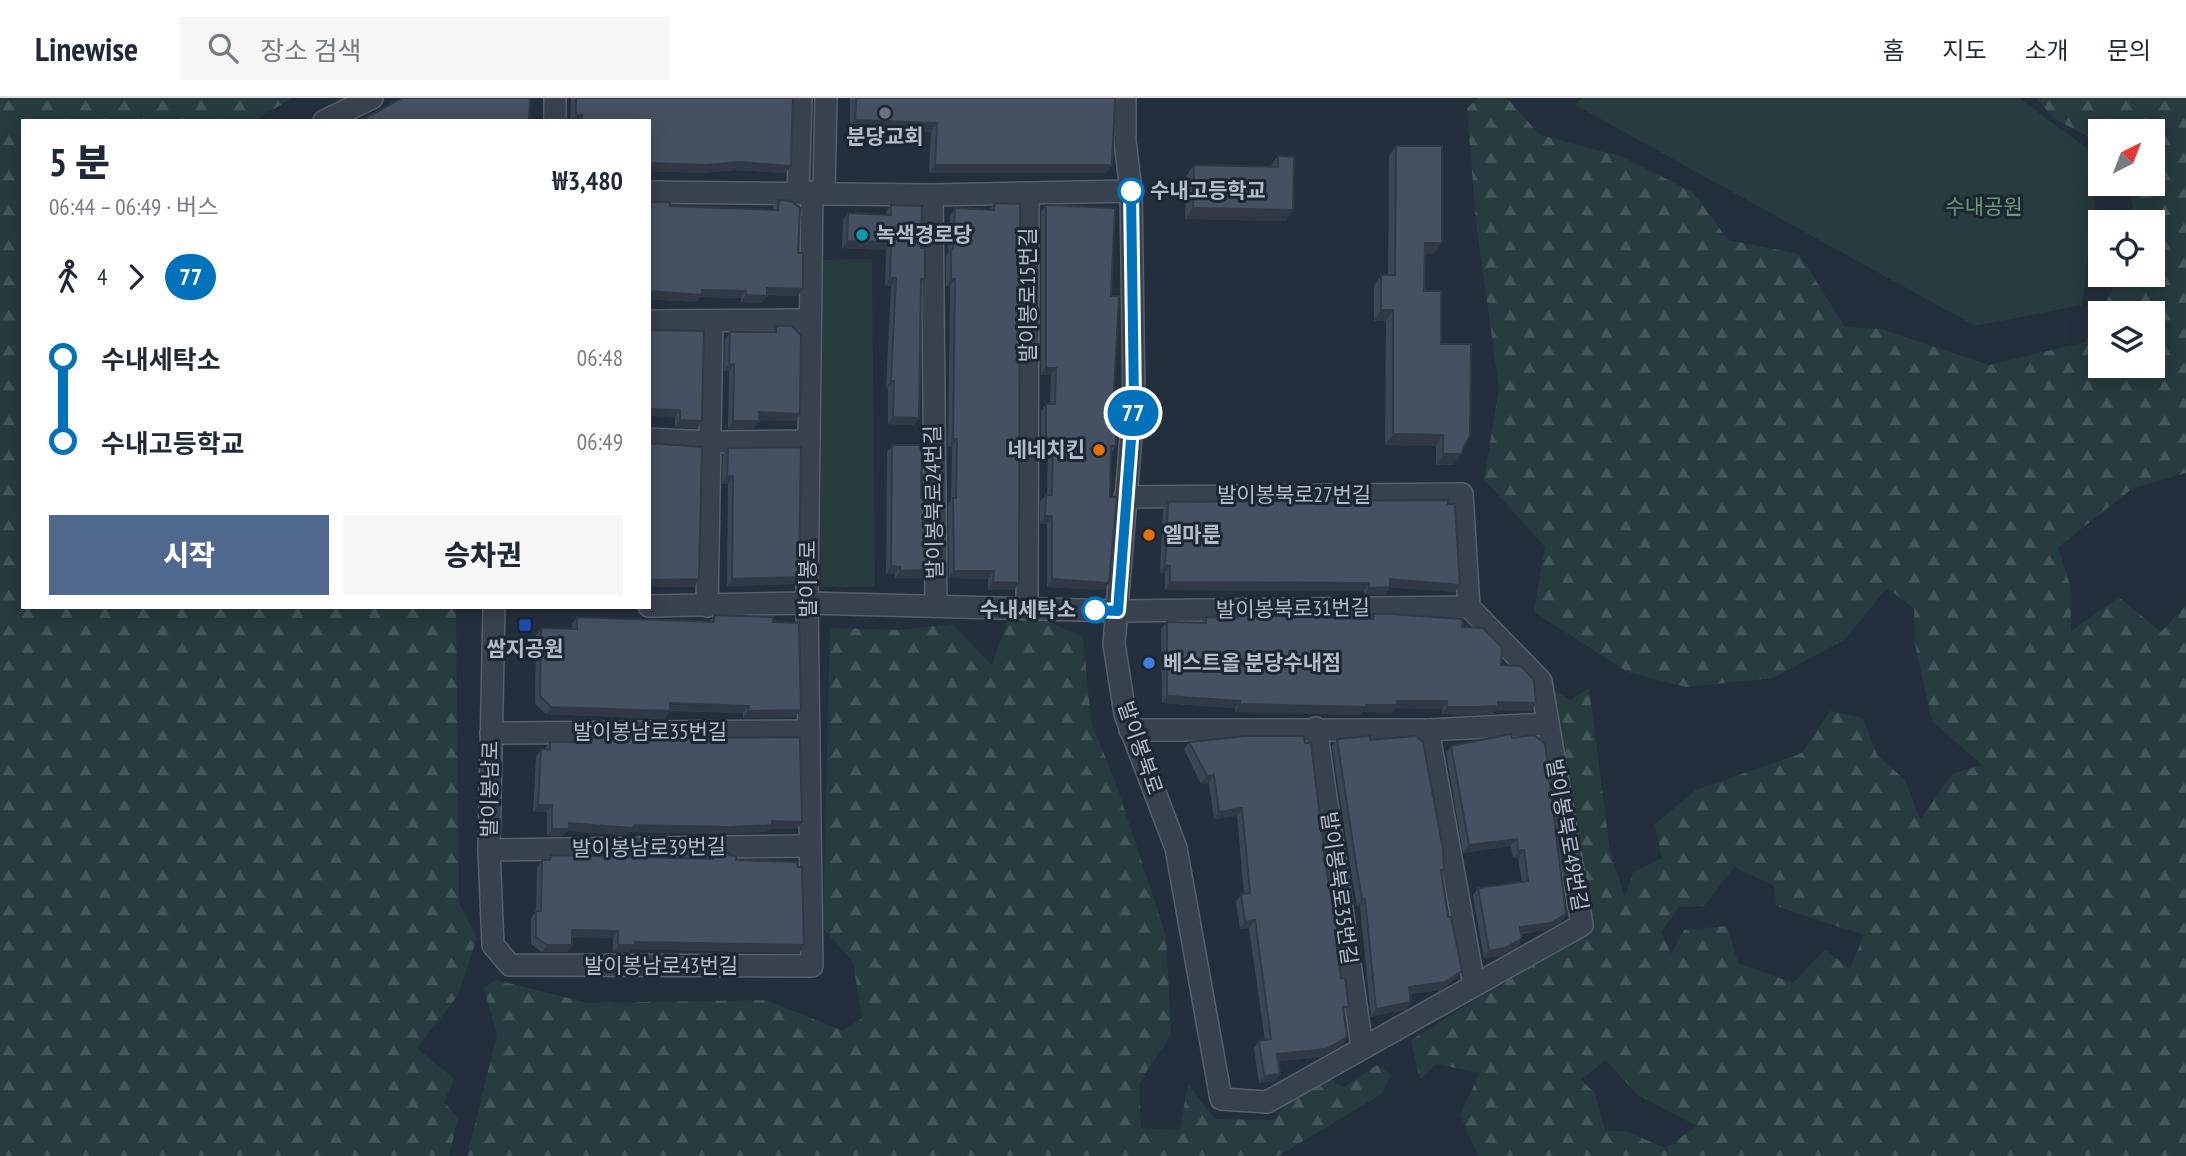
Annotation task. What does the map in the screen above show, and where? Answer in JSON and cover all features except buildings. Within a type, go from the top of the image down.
[{"type":"street","points":[[328,119],[372,98]]},
{"type":"street","points":[[555,98],[555,119]]},
{"type":"street","points":[[801,98],[811,192]]},
{"type":"street","name":"발이봉로","points":[[812,966],[807,603],[811,192],[827,98]]},
{"type":"street","name":"발이봉북로","points":[[1125,98],[1125,141],[1131,191],[1134,400],[1125,497],[1125,541],[1114,644],[1125,714],[1176,848],[1221,1099]]},
{"type":"street","points":[[651,192],[932,195],[1131,191]]},
{"type":"street","name":"발이봉로15번길","points":[[1027,607],[1028,193]]},
{"type":"street","name":"발이봉북로24번길","points":[[932,195],[936,606]]},
{"type":"street","points":[[651,321],[809,320]]},
{"type":"street","points":[[707,606],[712,321]]},
{"type":"street","points":[[651,439],[709,442],[809,441]]},
{"type":"street","name":"발이봉북로27번길","points":[[1125,497],[1462,494],[1469,607]]},
{"type":"street","name":"발이봉북로31번길","points":[[651,606],[807,603],[1118,611],[1469,607]]},
{"type":"street","name":"발이봉북로49번길","points":[[1221,1099],[1267,1102],[1582,925],[1541,681],[1469,607]]},
{"type":"street","name":"발이봉남로","points":[[494,609],[489,850],[493,944],[510,965]]},
{"type":"street","points":[[1130,730],[1428,730],[1548,724]]},
{"type":"street","name":"발이봉북로35번길","points":[[1316,728],[1362,1047]]},
{"type":"street","points":[[1428,730],[1474,985]]},
{"type":"street","name":"발이봉남로35번길","points":[[491,733],[809,731]]},
{"type":"street","name":"발이봉남로39번길","points":[[489,850],[809,846]]},
{"type":"street","name":"발이봉남로43번길","points":[[510,965],[812,966]]},
{"type":"green space","points":[[0,98],[292,98],[257,119],[21,119],[21,609],[456,609],[459,903],[477,938],[458,995],[417,1048],[454,1079],[444,1102],[458,1119],[449,1156],[0,1156]]},
{"type":"green space","points":[[1479,98],[1507,98],[1540,135],[1623,157],[1694,193],[1728,240],[1799,254],[1845,327],[1881,329],[1989,365],[2085,342],[2088,336],[2088,378],[2165,378],[2165,301],[2106,301],[2114,287],[2165,287],[2165,210],[2134,210],[2131,196],[2165,196],[2165,119],[2088,119],[2088,137],[2053,118],[2036,98],[2186,98],[2186,473],[2133,488],[2058,547],[2070,585],[2071,631],[2119,597],[2161,632],[2186,605],[2186,1156],[1478,1156],[1460,1115],[1480,1073],[1436,1064],[1420,1079],[1411,1040],[1544,957],[1584,916],[1550,688],[1571,700],[1589,688],[1610,851],[1625,897],[1633,872],[1662,858],[1655,824],[1696,790],[1802,753],[1830,711],[1863,718],[1877,755],[1905,780],[1920,820],[1952,774],[1982,765],[1932,721],[1915,644],[1914,608],[1887,588],[1844,640],[1773,678],[1686,687],[1628,672],[1534,612],[1545,547],[1484,479],[1499,388],[1476,222],[1467,108]],"holes":[[[1734,867],[1774,886],[1776,906],[1864,935],[1850,969],[1825,950],[1793,983],[1738,963],[1727,926],[1684,930],[1671,954],[1661,932],[1679,907],[1704,906]],[[1605,1060],[1638,1095],[1697,1126],[1666,1148],[1625,1131],[1605,1131],[1595,1093],[1581,1080]]]},
{"type":"green space","name":"수내공원","points":[[1582,98],[2019,98],[2088,149],[2088,196],[2095,196],[2094,210],[2088,210],[2088,256],[2082,305],[1975,326],[1575,105]]},
{"type":"green space","points":[[872,259],[875,587],[821,587],[818,260]]},
{"type":"green space","points":[[1043,619],[1083,637],[1091,721],[1118,790],[1166,936],[1171,1034],[1139,1083],[1141,1128],[1180,1130],[1188,1084],[1215,1119],[1274,1120],[1314,1071],[1344,1087],[1377,1065],[1391,1074],[1383,1093],[1278,1156],[467,1156],[497,1035],[484,988],[496,980],[588,1003],[766,1000],[843,1031],[862,1018],[853,962],[823,928],[830,628],[900,630],[952,624],[992,665],[1007,622]]},
{"type":"bus line","name":"77","points":[[1095,610],[1118,611],[1125,541],[1125,497],[1134,400],[1131,191]]},
{"type":"place","name":"분당교회","points":[[885,113]]},
{"type":"place","name":"수내고등학교","points":[[1131,191]]},
{"type":"place","name":"녹색경로당","points":[[862,235]]},
{"type":"place","name":"네네치킨","points":[[1099,450]]},
{"type":"place","name":"엘마룬","points":[[1149,535]]},
{"type":"place","name":"수내세탁소","points":[[1095,610]]},
{"type":"place","name":"쌈지공원","points":[[525,625]]},
{"type":"place","name":"베스트올 분당수내점","points":[[1149,663]]}]
